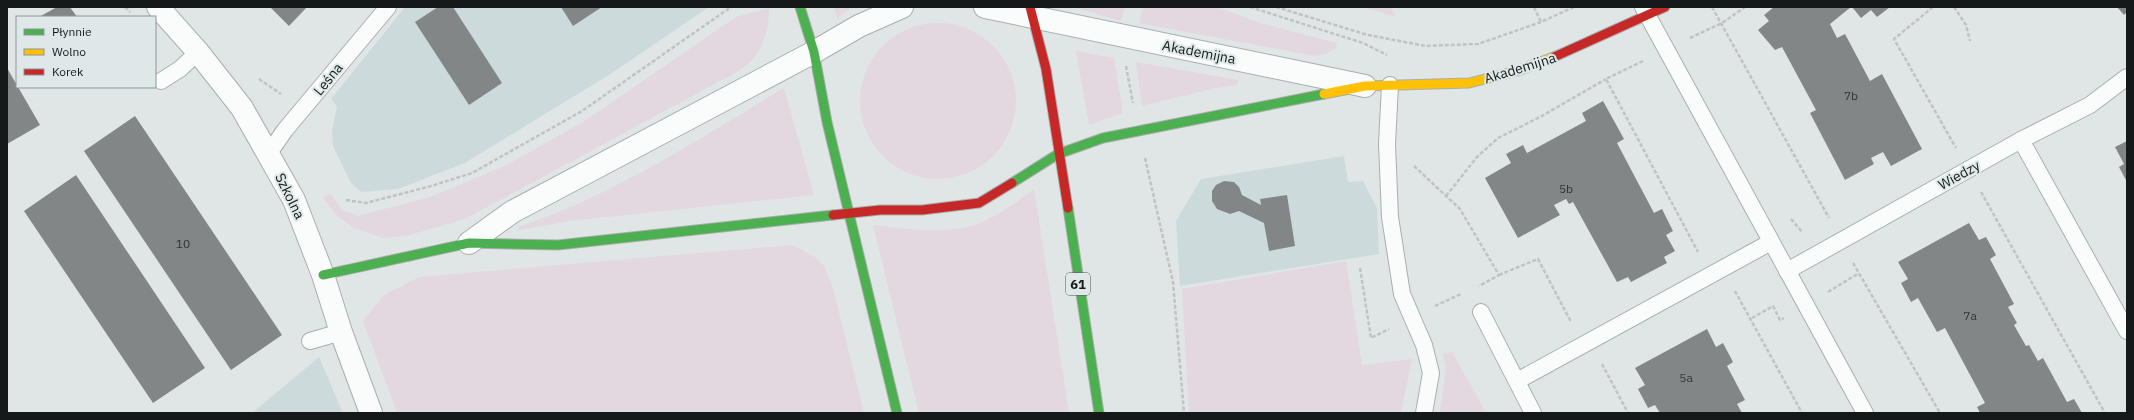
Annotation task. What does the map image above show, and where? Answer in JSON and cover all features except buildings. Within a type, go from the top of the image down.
[{"type":"street","name":"Szkolna","points":[[158,7],[198,52],[242,108],[294,200],[323,275],[340,332],[371,413]]},
{"type":"street","points":[[800,7],[814,52],[827,122],[897,413]]},
{"type":"street","points":[[469,243],[512,212],[814,52],[859,26],[902,7]]},
{"type":"street","name":"Akademijna","points":[[985,7],[1032,13],[1365,86]]},
{"type":"street","name":"Akademijna","points":[[323,275],[469,243],[558,245],[849,213],[880,210],[922,210],[979,203],[1058,154],[1104,138],[1365,86],[1469,83],[1517,71],[1560,55],[1646,11],[1665,7]]},
{"type":"street","name":"61","points":[[1032,13],[1046,69],[1098,413]]},
{"type":"lane","name":"Leśna","points":[[268,153],[285,130],[388,7]]},
{"type":"lane","points":[[1646,11],[1865,413]]},
{"type":"lane","points":[[161,81],[180,69],[198,52]]},
{"type":"lane","name":"Wiedzy","points":[[1787,271],[2021,140],[2090,105],[2127,77]]},
{"type":"lane","points":[[1390,86],[1387,144],[1390,216],[1402,294],[1411,318],[1424,345],[1431,373],[1424,413]]},
{"type":"lane","points":[[2021,140],[2127,331]]},
{"type":"lane","points":[[1517,382],[1771,242]]},
{"type":"lane","points":[[1481,312],[1533,413]]},
{"type":"lane","points":[[310,341],[340,332]]},
{"type":"path","points":[[346,200],[366,203],[431,186],[472,173],[582,111],[730,7]]},
{"type":"path","points":[[1250,7],[1363,43],[1390,56]]},
{"type":"path","points":[[1276,7],[1368,35],[1426,46],[1478,44],[1541,22],[1574,7]]},
{"type":"path","points":[[1534,7],[1541,22]]},
{"type":"path","points":[[1712,7],[1722,23]]},
{"type":"path","points":[[1446,196],[1476,157],[1498,138],[1606,79],[1722,23],[1745,7]]},
{"type":"path","points":[[1933,7],[1894,39],[2105,413]]},
{"type":"path","points":[[1954,7],[1966,25],[1970,42]]},
{"type":"path","points":[[1606,79],[1702,258]]},
{"type":"path","points":[[1139,131],[1173,282],[1184,413]]},
{"type":"path","points":[[1387,144],[1417,168],[1460,209],[1499,276],[1475,287]]},
{"type":"path","points":[[1360,268],[1372,338],[1463,293]]},
{"type":"path","points":[[1729,294],[1736,291],[1802,413]]},
{"type":"path","points":[[1602,364],[1608,360]]},
{"type":"shaded area","points":[[405,7],[709,7],[612,73],[465,163],[398,189],[361,192],[351,183],[333,146],[332,129],[337,107],[331,99]]},
{"type":"shaded area","points":[[834,7],[852,7],[837,19]]},
{"type":"shaded area","points":[[1073,7],[1125,7],[1121,21]]},
{"type":"shaded area","points":[[1143,7],[1217,7],[1260,23],[1337,43],[1336,48],[1325,54],[1315,56],[1139,23]]},
{"type":"shaded area","points":[[1363,7],[1391,7],[1396,17]]},
{"type":"shaded area","points":[[769,8],[767,30],[762,44],[754,57],[743,68],[465,219],[406,236],[383,238],[354,228],[337,216],[323,198],[330,193],[342,210],[358,216],[430,197],[507,165],[583,122],[736,17]]},
{"type":"shaded area","points":[[938,23],[968,29],[993,46],[1010,71],[1016,101],[1010,131],[993,156],[968,173],[938,179],[908,173],[883,156],[866,131],[860,101],[866,71],[883,46],[908,29]]},
{"type":"shaded area","points":[[1076,51],[1114,58],[1123,113],[1089,125]]},
{"type":"shaded area","points":[[1136,62],[1238,80],[1238,85],[1216,88],[1142,106]]},
{"type":"shaded area","points":[[784,88],[814,195],[570,221],[519,230],[518,227],[553,214],[622,183],[688,146]]},
{"type":"shaded area","points":[[1344,156],[1348,182],[1363,181],[1377,208],[1379,254],[1180,286],[1176,221],[1201,179]]},
{"type":"shaded area","points":[[1034,189],[1069,413],[919,413],[873,225],[934,230],[947,230],[971,226],[988,220]]},
{"type":"shaded area","points":[[792,245],[815,257],[824,266],[833,288],[864,413],[397,413],[363,321],[384,295],[419,277]]},
{"type":"shaded area","points":[[1346,261],[1362,365],[1412,359],[1401,413],[1189,413],[1182,289]]},
{"type":"shaded area","points":[[1452,352],[1486,413],[1440,413],[1446,368],[1443,354]]},
{"type":"shaded area","points":[[319,357],[343,413],[252,413]]},
{"type":"traffic: fast","points":[[800,7],[814,52],[827,122],[897,413]]},
{"type":"traffic: fast","points":[[1012,183],[1058,154],[1103,138],[1324,94]]},
{"type":"traffic: fast","points":[[1068,208],[1099,413]]},
{"type":"traffic: fast","points":[[323,275],[469,243],[558,245],[833,215]]},
{"type":"traffic: slow","points":[[1324,94],[1365,86],[1469,83],[1517,71],[1554,57]]},
{"type":"traffic: jam","points":[[1030,7],[1046,69],[1068,208]]},
{"type":"traffic: jam","points":[[1554,57],[1665,7]]},
{"type":"traffic: jam","points":[[833,215],[880,210],[922,210],[979,203],[1012,183]]}]
